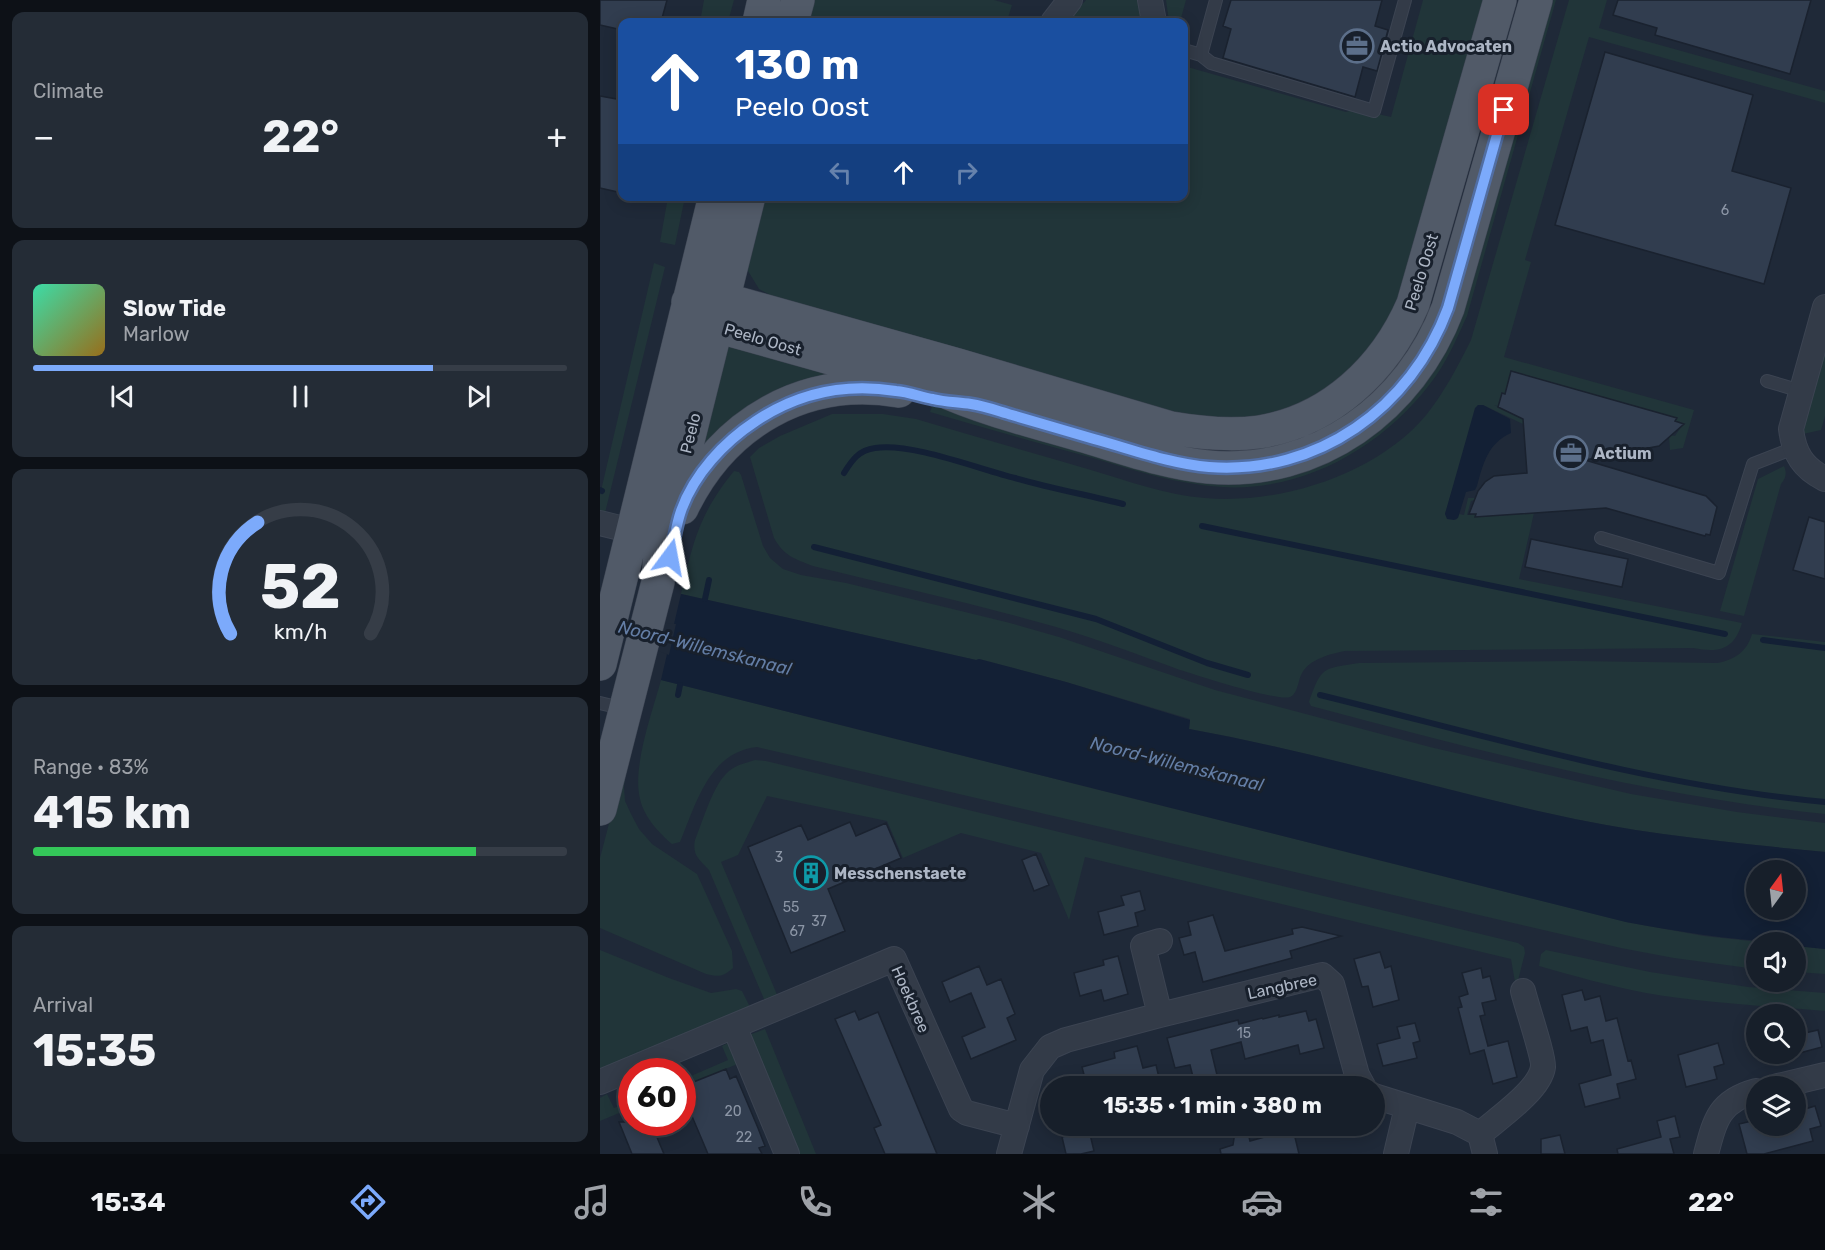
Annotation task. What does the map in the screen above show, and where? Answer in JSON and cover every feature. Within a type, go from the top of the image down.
[{"type":"main road","points":[[760,18],[764,0]]},
{"type":"main road","points":[[793,18],[798,0]]},
{"type":"main road","name":"Peelo Oost","points":[[720,312],[958,365],[1171,428],[1203,433],[1236,434],[1260,431],[1290,423],[1328,406],[1350,391],[1381,359],[1403,327],[1413,304],[1500,0]]},
{"type":"main road","name":"Peelo Oost","points":[[688,302],[937,388],[972,404],[1158,457],[1208,467],[1259,466],[1314,451],[1359,427],[1380,410],[1407,382],[1439,331],[1448,308],[1536,0]]},
{"type":"main road","name":"Peelo","points":[[606,638],[714,201]]},
{"type":"main road","name":"Peelo","points":[[600,809],[613,706],[645,633],[658,582],[660,553],[748,201]]},
{"type":"main road","points":[[658,582],[670,557],[681,510],[697,479],[726,444],[747,426],[775,408],[804,397],[833,390],[866,388],[972,404]]},
{"type":"street","points":[[1056,18],[1070,0]]},
{"type":"street","points":[[1150,0],[1153,18]]},
{"type":"street","points":[[1825,307],[1791,429],[1794,448],[1810,472],[1825,479]]},
{"type":"street","points":[[600,523],[633,531]]},
{"type":"street","points":[[1160,941],[1143,946],[1160,1014]]},
{"type":"street","name":"Hoekbree","points":[[600,1082],[894,959],[956,1103],[967,1113],[1017,1126]]},
{"type":"street","name":"Langbree","points":[[1009,1154],[1032,1070],[1050,1047],[1066,1040],[1160,1014],[1322,975],[1332,984],[1358,1076]]},
{"type":"street","points":[[1385,1100],[1457,1122],[1482,1144],[1539,1078],[1543,1065],[1523,991]]},
{"type":"street","points":[[734,1026],[787,1154]]},
{"type":"street","points":[[1806,1079],[1825,1075]]},
{"type":"street","points":[[1706,1154],[1714,1127],[1725,1106],[1746,1094]]},
{"type":"street","points":[[1396,1154],[1407,1107]]},
{"type":"lane","points":[[1201,55],[1216,0]]},
{"type":"lane","points":[[1188,51],[1201,55],[1211,63],[1374,111],[1405,0]]},
{"type":"lane","points":[[1767,381],[1801,391]]},
{"type":"lane","points":[[1602,538],[1719,573],[1753,465],[1794,448]]},
{"type":"green space","points":[[704,0],[734,0],[729,18],[701,18]]},
{"type":"green space","points":[[805,0],[994,0],[1012,5],[1008,18],[801,18]]},
{"type":"green space","points":[[1086,0],[1139,0],[1141,18],[1070,18]]},
{"type":"green space","points":[[1166,0],[1186,0],[1181,18],[1168,18]]},
{"type":"green space","points":[[1423,0],[1492,0],[1405,307],[1321,403],[1211,429],[772,296],[759,289],[745,266],[756,201],[1188,201],[1188,67],[1346,112],[1356,109],[1391,117]]},
{"type":"green space","points":[[1550,0],[1556,0],[1467,316],[1446,360],[1430,384],[1388,428],[1364,446],[1338,461],[1282,482],[1252,487],[1222,487],[1156,476],[930,412],[933,404],[1215,479],[1402,406]]},
{"type":"green space","points":[[1569,0],[1607,0],[1599,28],[1825,91],[1825,103],[1589,37],[1525,260],[1531,262],[1504,357],[1694,410],[1683,448],[1670,450],[1670,435],[1675,436],[1683,424],[1675,421],[1677,419],[1674,417],[1512,371],[1505,394],[1502,394],[1498,406],[1494,405],[1523,419],[1523,424],[1483,405],[1478,405],[1445,514],[1456,520],[1459,514],[1464,515],[1468,498],[1476,498],[1471,501],[1467,515],[1475,514],[1475,517],[1534,513],[1519,579],[1742,623],[1735,639],[1730,644],[1724,648],[1710,650],[1693,648],[1345,651],[1310,664],[1302,673],[1295,693],[1290,697],[1270,696],[1180,670],[1056,627],[813,566],[790,556],[778,544],[774,538],[750,457],[759,448],[780,436],[832,414],[883,414],[916,419],[1147,487],[1205,498],[1234,499],[1295,490],[1355,469],[1382,453],[1406,435],[1427,414],[1456,369],[1471,340]]},
{"type":"green space","points":[[667,201],[684,201],[675,245],[660,242]]},
{"type":"green space","points":[[654,263],[665,267],[604,517],[600,516],[600,495]]},
{"type":"green space","points":[[721,333],[861,373],[686,474]]},
{"type":"green space","points":[[1825,340],[1825,416],[1821,430],[1803,434],[1803,424]]},
{"type":"green space","points":[[1784,466],[1785,478],[1781,484],[1744,616],[1720,611],[1758,479]]},
{"type":"green space","points":[[734,471],[741,475],[763,546],[770,558],[783,569],[1010,623],[1059,637],[1215,690],[1430,747],[1631,794],[1737,812],[1825,823],[1825,852],[1650,832],[1502,803],[1324,758],[1189,729],[1190,719],[979,659],[681,594],[689,559],[705,515]]},
{"type":"green space","points":[[1752,634],[1825,642],[1825,814],[1695,796],[1630,784],[1438,739],[1311,706],[1309,702],[1317,682],[1325,671],[1359,663],[1574,661],[1717,663],[1739,654],[1747,646]]},
{"type":"green space","points":[[661,680],[1626,922],[1704,936],[1746,940],[1746,968],[1621,948],[757,747],[741,751],[716,769],[699,797],[680,842],[672,844],[648,818],[640,799],[638,786],[644,740]]},
{"type":"green space","points":[[628,751],[624,787],[625,801],[639,829],[652,844],[697,874],[732,951],[733,968],[723,975],[706,974],[600,928],[600,858]]},
{"type":"green space","points":[[755,760],[1518,943],[1524,947],[1525,953],[1516,988],[1511,959],[1085,857],[1069,920],[1041,853],[961,833],[903,858],[887,821],[767,796],[738,855],[721,862],[778,997],[764,999],[709,870],[697,856],[694,845],[709,803],[723,777],[735,767]]},
{"type":"green space","points":[[1806,947],[1825,949],[1825,974],[1806,973]]},
{"type":"green space","points":[[600,950],[711,993],[736,989],[742,991],[751,1009],[634,1058],[618,1058],[618,1064],[600,1072]]},
{"type":"green space","points":[[1546,950],[1650,972],[1746,987],[1746,992],[1825,993],[1825,1011],[1806,1009],[1806,1004],[1746,1005],[1713,1002],[1633,990],[1539,966],[1541,954]]},
{"type":"green space","points":[[765,1029],[816,1154],[796,1154],[749,1035]]},
{"type":"green space","points":[[728,1043],[740,1063],[696,1081],[696,1074],[728,1060],[722,1046]]},
{"type":"green space","points":[[607,1094],[614,1108],[618,1106],[618,1113],[600,1121],[600,1098]]},
{"type":"water","points":[[1483,405],[1510,419],[1511,433],[1503,437],[1492,448],[1484,462],[1475,490],[1466,492],[1458,518],[1447,519],[1445,514],[1475,408]]},
{"type":"water","name":"Noord-Willemskanaal","points":[[681,594],[979,659],[1066,682],[1190,720],[1189,729],[1324,758],[1502,803],[1650,832],[1825,852],[1825,949],[1806,947],[1806,932],[1746,932],[1746,939],[1689,933],[1626,922],[661,680]]},
{"type":"pier","points":[[600,610],[641,620],[676,624],[669,655],[637,643],[600,634]]},
{"type":"building","points":[[600,0],[667,0],[662,18],[618,18],[618,29],[600,25]]},
{"type":"building","points":[[1231,0],[1382,0],[1375,26],[1388,30],[1377,71],[1363,67],[1355,97],[1223,58],[1231,29],[1223,26]]},
{"type":"building","points":[[1618,0],[1811,0],[1790,74],[1655,35],[1657,28],[1613,15]]},
{"type":"building","points":[[1605,52],[1753,95],[1732,171],[1791,188],[1764,284],[1555,225]]},
{"type":"building","points":[[600,96],[618,99],[618,192],[600,188]]},
{"type":"building","name":"Actium","points":[[1511,371],[1677,418],[1675,421],[1684,424],[1659,446],[1585,460],[1706,496],[1717,507],[1710,535],[1705,536],[1606,508],[1475,517],[1476,514],[1469,514],[1478,491],[1485,482],[1494,476],[1527,473],[1523,419],[1498,407],[1502,393],[1505,394]]},
{"type":"building","points":[[1809,517],[1825,522],[1825,579],[1793,570]]},
{"type":"building","points":[[1531,539],[1628,559],[1622,587],[1525,567]]},
{"type":"building","name":"Messchenstaete","points":[[850,822],[856,836],[886,823],[901,858],[828,889],[845,931],[791,953],[748,847],[801,825],[808,840]]},
{"type":"building","points":[[1036,854],[1049,885],[1034,891],[1022,860]]},
{"type":"building","points":[[1140,891],[1145,910],[1135,913],[1138,926],[1104,935],[1098,912],[1124,905],[1121,896]]},
{"type":"building","points":[[1213,915],[1225,951],[1293,934],[1292,929],[1302,927],[1341,936],[1290,951],[1292,958],[1203,982],[1195,952],[1184,955],[1179,938],[1191,935],[1188,922]]},
{"type":"building","points":[[1380,952],[1385,968],[1391,966],[1399,1000],[1373,1007],[1368,986],[1362,987],[1354,959]]},
{"type":"building","points":[[1118,956],[1128,994],[1104,1001],[1101,990],[1080,996],[1074,973],[1104,965],[1103,960]]},
{"type":"building","points":[[979,966],[987,985],[1001,979],[1015,1014],[1007,1018],[1016,1040],[971,1059],[962,1037],[985,1027],[971,993],[950,1002],[942,982]]},
{"type":"building","points":[[1481,968],[1483,978],[1490,976],[1496,1000],[1482,1003],[1485,1015],[1480,1016],[1488,1046],[1508,1041],[1517,1077],[1493,1084],[1484,1050],[1470,1054],[1458,1008],[1462,1007],[1459,997],[1468,994],[1462,973]]},
{"type":"building","points":[[1582,990],[1585,1000],[1600,996],[1606,1021],[1617,1018],[1628,1061],[1631,1060],[1636,1079],[1617,1084],[1620,1098],[1585,1107],[1579,1084],[1611,1075],[1603,1040],[1591,1043],[1587,1027],[1571,1031],[1562,995]]},
{"type":"building","points":[[855,1011],[859,1020],[878,1012],[937,1154],[885,1154],[874,1128],[881,1125],[835,1019]]},
{"type":"building","points":[[1306,1011],[1309,1021],[1316,1019],[1324,1048],[1300,1054],[1298,1045],[1245,1059],[1241,1042],[1211,1050],[1217,1075],[1193,1076],[1190,1065],[1175,1068],[1167,1038],[1238,1020],[1239,1024],[1279,1015],[1279,1017]]},
{"type":"building","points":[[1415,1023],[1420,1041],[1413,1043],[1417,1058],[1383,1066],[1377,1044],[1400,1038],[1397,1027]]},
{"type":"building","points":[[1818,1030],[1822,1047],[1806,1051],[1806,1033]]},
{"type":"building","points":[[1718,1043],[1724,1064],[1714,1067],[1717,1079],[1686,1087],[1678,1055]]},
{"type":"building","points":[[1137,1046],[1143,1068],[1156,1065],[1159,1076],[1084,1076],[1082,1067],[1115,1058],[1114,1052]]},
{"type":"building","points":[[726,1069],[730,1079],[736,1076],[765,1146],[759,1148],[762,1154],[708,1154],[696,1126],[696,1081]]},
{"type":"building","points":[[1815,1106],[1821,1126],[1810,1129],[1813,1141],[1764,1154],[1747,1154],[1739,1124],[1746,1122],[1746,1136],[1806,1136],[1806,1109]]},
{"type":"building","points":[[1675,1116],[1680,1137],[1670,1139],[1674,1154],[1618,1154],[1617,1149],[1661,1137],[1657,1121]]},
{"type":"building","points":[[1560,1135],[1565,1154],[1541,1154],[1541,1139]]},
{"type":"building","points":[[625,1136],[656,1136],[664,1154],[632,1154]]},
{"type":"building","points":[[1090,1136],[1094,1151],[1066,1154],[1062,1137]]},
{"type":"building","points":[[1234,1136],[1249,1136],[1250,1141],[1268,1136],[1295,1136],[1299,1154],[1221,1154],[1220,1149],[1233,1145]]},
{"type":"waterway","points":[[844,473],[860,453],[875,448],[890,447],[925,452],[1028,482],[1123,504]]},
{"type":"waterway","points":[[1202,526],[1725,634]]},
{"type":"waterway","points":[[814,547],[1096,619],[1207,663],[1248,675]]},
{"type":"waterway","points":[[705,599],[709,580]]},
{"type":"waterway","points":[[1763,640],[1825,648]]},
{"type":"waterway","points":[[678,695],[680,685]]},
{"type":"waterway","points":[[1320,695],[1508,743],[1634,772],[1697,784],[1825,802]]},
{"type":"place","name":"Actio Advocaten","points":[[1357,46]]},
{"type":"place","name":"Actium","points":[[1571,453]]},
{"type":"place","name":"Messchenstaete","points":[[811,873]]},
{"type":"route","points":[[670,557],[681,510],[707,465],[726,444],[747,426],[775,408],[804,397],[833,390],[866,388],[897,391],[935,400],[972,404],[1158,457],[1208,467],[1259,466],[1314,451],[1337,440],[1359,427],[1380,410],[1407,382],[1439,331],[1448,308],[1504,110]]}]
